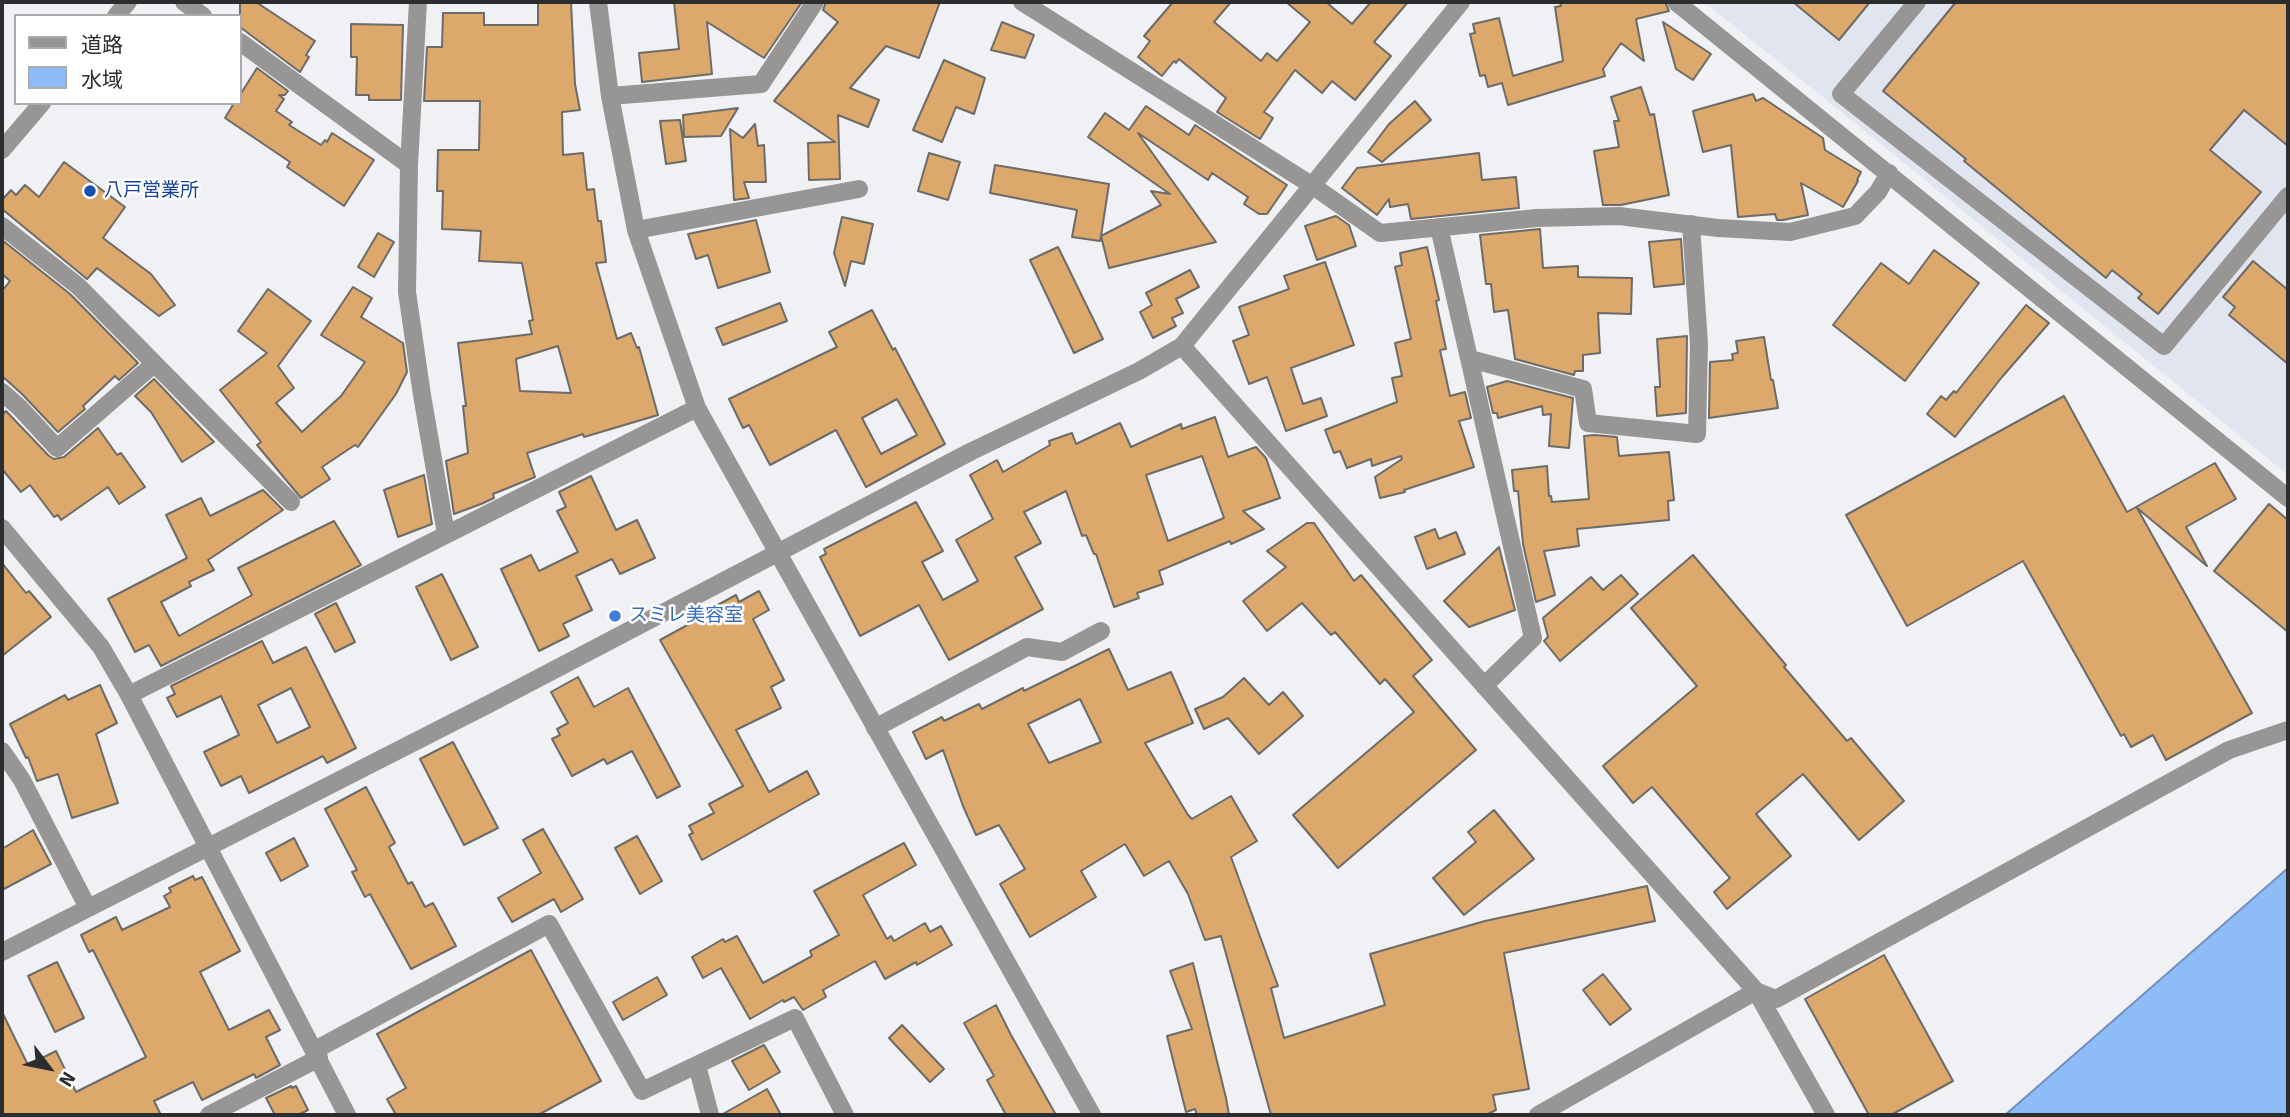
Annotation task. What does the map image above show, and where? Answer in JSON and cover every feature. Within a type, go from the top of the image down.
[{"type":"street","points":[[184,2],[200,14]]},
{"type":"street","points":[[418,2],[409,164],[407,292],[446,534]]},
{"type":"street","points":[[598,2],[610,96],[636,230],[696,408],[1092,1115]]},
{"type":"street","points":[[610,96],[761,84],[815,2]]},
{"type":"street","points":[[1022,2],[1380,233],[1537,218],[1619,216],[1790,233],[1855,216],[1878,192],[1889,173]]},
{"type":"street","points":[[2,952],[501,697],[972,451],[1139,371],[1182,346],[1461,2]]},
{"type":"street","points":[[1676,2],[2288,498]]},
{"type":"street","points":[[1917,2],[1841,94],[2164,346],[2288,196]]},
{"type":"street","points":[[242,43],[409,164]]},
{"type":"street","points":[[2,150],[40,105]]},
{"type":"street","points":[[636,230],[859,189]]},
{"type":"street","points":[[1469,359],[1583,389],[1587,422],[1697,434],[1699,344],[1691,225]]},
{"type":"street","points":[[2,226],[78,286],[291,502]]},
{"type":"street","points":[[1439,227],[1534,638],[1484,686]]},
{"type":"street","points":[[1182,346],[1756,991],[1826,1115]]},
{"type":"street","points":[[2,392],[57,448],[154,364]]},
{"type":"street","points":[[129,695],[696,408]]},
{"type":"street","points":[[2,527],[101,648],[129,695],[347,1115]]},
{"type":"street","points":[[875,728],[1027,646],[1062,652],[1101,631]]},
{"type":"street","points":[[1756,991],[1776,999],[2230,750],[2288,730]]},
{"type":"street","points":[[2,751],[22,780],[88,908]]},
{"type":"street","points":[[209,1115],[550,924],[642,1091],[795,1018],[845,1115]]},
{"type":"street","points":[[1538,1115],[1756,991]]},
{"type":"street","points":[[697,1065],[710,1115]]},
{"type":"shaded area","points":[[1704,2],[2288,2],[2288,475],[1819,94]]},
{"type":"water","points":[[2288,868],[2288,1115],[2005,1115]]},
{"type":"building","points":[[240,2],[256,2],[315,41],[300,72],[242,28]]},
{"type":"building","points":[[571,2],[575,84],[580,110],[562,112],[563,155],[583,153],[587,190],[594,189],[606,262],[596,263],[617,339],[631,333],[637,348],[639,347],[658,415],[584,437],[583,434],[527,453],[535,477],[493,494],[494,498],[481,504],[454,514],[446,461],[468,453],[463,406],[466,406],[458,343],[532,334],[529,321],[533,320],[522,263],[479,261],[481,231],[442,229],[443,191],[437,191],[438,150],[479,150],[480,101],[424,101],[427,47],[442,47],[443,13],[484,13],[484,25],[538,25],[538,3]],"holes":[[[558,346],[571,393],[520,391],[516,359]]]},
{"type":"building","points":[[674,2],[802,2],[764,58],[707,22],[712,74],[642,82],[639,53],[679,49]]},
{"type":"building","points":[[826,2],[940,2],[919,58],[886,46],[850,88],[879,100],[868,127],[838,115],[840,179],[809,180],[808,143],[835,142],[774,101],[838,22],[823,10]]},
{"type":"building","points":[[1173,2],[1231,2],[1214,22],[1261,61],[1267,53],[1277,61],[1310,22],[1286,2],[1326,2],[1352,24],[1371,2],[1408,2],[1374,42],[1391,56],[1355,100],[1332,81],[1322,93],[1295,70],[1264,112],[1273,118],[1260,139],[1217,112],[1226,98],[1179,59],[1176,63],[1174,61],[1162,76],[1138,57],[1150,41],[1144,36]]},
{"type":"building","points":[[1560,2],[1665,2],[1669,11],[1636,19],[1644,61],[1621,43],[1603,69],[1605,76],[1508,105],[1502,83],[1488,87],[1485,75],[1480,76],[1470,34],[1475,33],[1473,24],[1499,18],[1513,76],[1563,61],[1555,7],[1561,6]]},
{"type":"building","points":[[1793,2],[1870,2],[1839,40]]},
{"type":"building","points":[[1956,2],[2288,2],[2288,146],[2244,110],[2210,150],[2261,192],[2158,314],[2138,298],[2142,294],[2112,270],[2106,278],[1883,91]]},
{"type":"building","points":[[1002,22],[1034,35],[1025,58],[991,50]]},
{"type":"building","points":[[1663,22],[1711,54],[1693,80],[1676,69]]},
{"type":"building","points":[[351,24],[403,25],[401,100],[369,100],[369,95],[356,95],[357,57],[351,57]]},
{"type":"building","points":[[944,60],[985,78],[974,114],[956,107],[942,142],[913,130]]},
{"type":"building","points":[[257,68],[288,91],[285,95],[279,95],[284,99],[276,111],[292,122],[289,125],[321,145],[325,140],[327,142],[332,133],[374,160],[344,206],[287,167],[290,162],[225,118],[233,105],[242,105],[242,92]]},
{"type":"building","points":[[1641,87],[1650,115],[1654,114],[1669,195],[1621,205],[1603,205],[1594,151],[1619,147],[1614,121],[1619,121],[1611,97]]},
{"type":"building","points":[[1753,94],[1756,101],[1763,98],[1823,138],[1825,150],[1861,172],[1843,207],[1801,183],[1808,215],[1783,220],[1777,220],[1775,214],[1738,217],[1731,145],[1703,152],[1693,111]]},
{"type":"building","points":[[1415,101],[1431,120],[1382,162],[1368,152],[1389,124]]},
{"type":"building","points":[[1146,106],[1189,135],[1195,125],[1287,185],[1267,214],[1259,214],[1244,204],[1248,197],[1212,173],[1208,180],[1138,133],[1216,242],[1109,268],[1101,236],[1161,205],[1151,191],[1170,194],[1088,137],[1105,113],[1129,130]]},
{"type":"building","points":[[738,108],[721,136],[684,137],[683,115]]},
{"type":"building","points":[[680,120],[686,161],[666,164],[660,121]]},
{"type":"building","points":[[755,124],[758,146],[764,145],[766,182],[744,182],[749,198],[734,200],[730,129],[743,138]]},
{"type":"building","points":[[929,153],[960,162],[948,200],[918,191]]},
{"type":"building","points":[[1479,153],[1482,180],[1516,177],[1519,208],[1411,219],[1408,204],[1390,207],[1389,199],[1377,215],[1342,188],[1357,168]]},
{"type":"building","points":[[64,162],[125,207],[103,238],[151,274],[175,305],[159,316],[97,268],[87,279],[2,209],[2,200],[11,190],[16,195],[25,185],[39,197]]},
{"type":"building","points":[[995,165],[1109,184],[1100,241],[1072,237],[1077,210],[990,193]]},
{"type":"building","points":[[1336,216],[1349,225],[1356,246],[1317,260],[1305,226]]},
{"type":"building","points":[[842,217],[873,224],[864,264],[851,261],[845,286],[834,253]]},
{"type":"building","points":[[756,220],[770,272],[718,288],[708,255],[696,259],[688,234]]},
{"type":"building","points":[[1540,229],[1543,268],[1578,266],[1578,277],[1632,278],[1631,314],[1598,313],[1600,353],[1583,355],[1583,371],[1575,371],[1574,375],[1515,359],[1508,310],[1494,312],[1491,284],[1486,284],[1480,235]]},
{"type":"building","points":[[378,233],[394,242],[374,277],[358,267]]},
{"type":"building","points":[[1681,239],[1684,284],[1654,287],[1649,242]]},
{"type":"building","points":[[2,240],[70,294],[138,363],[119,380],[115,376],[83,406],[85,409],[58,432],[2,376],[2,291],[10,281],[2,274]]},
{"type":"building","points":[[1058,247],[1103,339],[1074,353],[1030,260]]},
{"type":"building","points":[[1427,247],[1446,349],[1440,350],[1450,396],[1465,392],[1471,418],[1459,421],[1474,467],[1404,490],[1405,492],[1380,498],[1375,477],[1402,459],[1401,456],[1372,466],[1371,459],[1347,468],[1340,451],[1334,453],[1325,430],[1397,402],[1392,378],[1402,376],[1395,343],[1411,339],[1395,267],[1402,265],[1400,253]]},
{"type":"building","points":[[1934,250],[1979,283],[1905,381],[1833,325],[1881,263],[1909,284]]},
{"type":"building","points":[[2253,261],[2288,290],[2288,364],[2229,315],[2235,307],[2223,297]]},
{"type":"building","points":[[1325,262],[1354,345],[1291,368],[1303,404],[1321,398],[1327,416],[1286,431],[1267,377],[1249,384],[1233,341],[1249,335],[1239,307],[1289,289],[1284,276]]},
{"type":"building","points":[[1190,270],[1199,287],[1176,299],[1183,313],[1172,318],[1176,326],[1153,338],[1140,312],[1152,305],[1146,293]]},
{"type":"building","points":[[353,287],[372,298],[361,317],[403,343],[407,372],[396,394],[358,447],[355,445],[322,467],[330,479],[301,498],[257,445],[261,442],[220,390],[267,353],[238,331],[268,289],[311,321],[278,366],[294,388],[276,403],[302,432],[341,396],[365,362],[321,335]]},
{"type":"building","points":[[780,303],[787,321],[723,345],[716,328]]},
{"type":"building","points":[[2026,305],[2049,323],[1955,437],[1927,414],[1941,396],[1946,400],[1954,391],[1956,393]]},
{"type":"building","points":[[872,310],[945,444],[866,487],[836,430],[770,465],[749,425],[743,428],[729,399],[837,347],[829,332]],"holes":[[[897,399],[917,435],[881,454],[862,418]]]},
{"type":"building","points":[[1687,336],[1686,413],[1657,416],[1655,387],[1660,387],[1660,384],[1657,339]]},
{"type":"building","points":[[1764,337],[1778,408],[1709,418],[1710,362],[1733,360],[1732,354],[1738,353],[1736,341]]},
{"type":"building","points":[[154,379],[214,442],[182,462],[151,412],[135,396]]},
{"type":"building","points":[[1507,381],[1573,398],[1569,448],[1549,446],[1551,414],[1543,415],[1542,406],[1498,418],[1497,413],[1493,413],[1487,387]]},
{"type":"building","points":[[2064,396],[2127,512],[2215,463],[2236,499],[2186,527],[2207,566],[2137,508],[2252,713],[2166,760],[2153,735],[2131,747],[2124,734],[2121,736],[2023,561],[1907,626],[1846,515]]},
{"type":"building","points":[[6,411],[54,459],[64,457],[98,428],[117,455],[121,453],[145,487],[119,504],[108,487],[61,520],[58,515],[54,517],[30,485],[21,492],[2,469],[2,415]]},
{"type":"building","points":[[1215,417],[1228,457],[1256,447],[1266,458],[1280,498],[1243,511],[1264,529],[1159,571],[1163,584],[1137,593],[1139,598],[1114,607],[1096,554],[1086,535],[1082,536],[1066,491],[1024,512],[1041,543],[1015,557],[1043,609],[949,660],[919,605],[860,636],[820,557],[826,554],[824,549],[916,502],[943,551],[922,562],[943,600],[978,581],[956,540],[993,519],[970,475],[997,460],[1003,472],[1050,445],[1049,441],[1072,433],[1076,444],[1120,423],[1131,447],[1181,424],[1182,429]],"holes":[[[1202,456],[1224,518],[1168,541],[1146,475]]]},
{"type":"building","points":[[1584,436],[1617,437],[1619,456],[1669,452],[1674,500],[1668,501],[1669,520],[1577,529],[1579,546],[1544,551],[1555,595],[1536,602],[1523,544],[1518,491],[1514,491],[1512,470],[1547,466],[1549,496],[1552,502],[1589,499]]},
{"type":"building","points":[[424,475],[432,524],[398,537],[384,490]]},
{"type":"building","points":[[591,476],[616,530],[637,520],[655,558],[620,574],[612,559],[576,576],[592,610],[563,624],[569,636],[539,651],[501,569],[531,555],[539,571],[578,552],[557,511],[566,507],[559,492]]},
{"type":"building","points":[[263,490],[283,510],[208,560],[214,570],[189,582],[191,586],[161,602],[179,636],[252,595],[238,568],[334,521],[361,565],[161,666],[149,645],[135,652],[108,599],[187,558],[166,515],[201,498],[210,516]]},
{"type":"building","points":[[2269,504],[2288,520],[2288,632],[2214,571]]},
{"type":"building","points":[[1307,523],[1314,523],[1354,581],[1361,575],[1432,660],[1413,676],[1476,750],[1338,868],[1293,815],[1414,712],[1385,679],[1380,684],[1335,632],[1331,635],[1302,603],[1267,631],[1243,601],[1286,567],[1267,551]]},
{"type":"building","points":[[1435,529],[1439,539],[1456,532],[1465,554],[1427,569],[1415,537]]},
{"type":"building","points":[[1499,547],[1515,610],[1469,627],[1444,601]]},
{"type":"building","points":[[1693,555],[1847,741],[1851,738],[1904,801],[1859,840],[1803,774],[1756,814],[1791,856],[1727,909],[1714,892],[1730,878],[1652,787],[1633,803],[1603,766],[1697,686],[1631,608]]},
{"type":"building","points":[[2,563],[26,593],[29,591],[51,617],[2,656]]},
{"type":"building","points":[[442,574],[478,647],[451,660],[416,587]]},
{"type":"building","points":[[1621,575],[1638,594],[1560,661],[1544,641],[1548,637],[1543,618],[1591,577],[1603,590]]},
{"type":"building","points":[[759,591],[769,610],[753,619],[784,680],[771,687],[781,708],[736,730],[769,792],[807,771],[819,794],[702,860],[689,835],[693,833],[689,826],[714,813],[709,804],[743,786],[660,640],[736,595],[739,602]]},
{"type":"building","points":[[336,603],[355,642],[335,652],[315,614]]},
{"type":"building","points":[[262,641],[273,663],[306,647],[356,748],[327,763],[323,756],[249,793],[241,776],[221,786],[204,752],[239,735],[221,696],[177,717],[167,698],[175,694],[171,686]],"holes":[[[291,688],[310,727],[277,743],[258,705]]]},
{"type":"building","points":[[1109,649],[1128,690],[1171,672],[1193,723],[1145,743],[1192,819],[1231,796],[1257,841],[1231,857],[1278,986],[1271,988],[1284,1038],[1385,1005],[1370,954],[1485,921],[1647,886],[1655,921],[1504,953],[1529,1089],[1493,1095],[1496,1110],[1486,1115],[1271,1115],[1221,936],[1205,940],[1188,894],[1169,861],[1144,876],[1125,844],[1081,871],[1096,897],[1030,937],[1000,884],[1025,869],[999,825],[976,835],[943,750],[926,759],[913,732],[942,717],[944,721],[979,704],[982,709],[1023,688],[1024,691]],"holes":[[[1080,699],[1101,742],[1049,763],[1028,724]]]},
{"type":"building","points":[[578,677],[594,707],[628,688],[680,786],[657,798],[632,751],[607,764],[604,759],[572,776],[552,739],[560,735],[557,729],[568,723],[551,692]]},
{"type":"building","points":[[1244,678],[1269,705],[1283,692],[1303,716],[1259,754],[1228,718],[1204,729],[1195,709],[1223,697]]},
{"type":"building","points":[[100,685],[117,723],[96,734],[118,803],[72,818],[58,774],[37,781],[28,757],[26,758],[10,724],[65,695],[68,700]]},
{"type":"building","points":[[453,742],[498,828],[464,845],[420,759]]},
{"type":"building","points":[[366,787],[395,843],[389,847],[408,884],[412,882],[425,907],[433,903],[456,946],[411,969],[370,894],[365,897],[352,872],[357,870],[325,809]]},
{"type":"building","points":[[1494,810],[1534,859],[1464,915],[1433,878],[1476,842],[1468,832]]},
{"type":"building","points":[[543,829],[583,899],[561,912],[554,899],[512,922],[498,898],[541,873],[523,840]]},
{"type":"building","points":[[33,830],[51,864],[2,890],[2,849]]},
{"type":"building","points":[[637,836],[662,881],[640,894],[615,848]]},
{"type":"building","points":[[294,838],[308,866],[281,881],[266,853]]},
{"type":"building","points":[[904,843],[916,865],[863,895],[887,939],[891,936],[894,941],[925,923],[930,932],[941,926],[952,945],[885,979],[875,961],[823,990],[826,997],[803,1010],[794,997],[784,1002],[783,1000],[750,1019],[721,968],[703,978],[692,957],[723,939],[725,942],[737,936],[763,983],[812,956],[810,951],[839,935],[814,891]]},
{"type":"building","points":[[193,876],[195,880],[202,877],[240,951],[200,972],[229,1030],[269,1010],[280,1030],[266,1037],[280,1065],[256,1078],[254,1074],[202,1100],[193,1082],[154,1101],[161,1115],[2,1115],[2,1012],[28,1065],[56,1051],[76,1092],[146,1057],[93,950],[89,952],[81,935],[116,917],[122,930],[170,907],[164,896],[171,892],[169,888]]},
{"type":"building","points":[[531,950],[601,1081],[538,1115],[396,1115],[387,1099],[406,1088],[377,1034]]},
{"type":"building","points":[[1884,955],[1953,1081],[1891,1115],[1869,1115],[1805,999]]},
{"type":"building","points":[[57,962],[84,1018],[55,1032],[28,976]]},
{"type":"building","points":[[1193,963],[1229,1115],[1197,1115],[1195,1109],[1186,1112],[1167,1036],[1192,1029],[1170,971]]},
{"type":"building","points":[[1603,974],[1631,1009],[1610,1025],[1583,990]]},
{"type":"building","points":[[657,977],[667,995],[623,1020],[613,1002]]},
{"type":"building","points":[[996,1005],[1056,1115],[1006,1115],[987,1080],[994,1076],[964,1023]]},
{"type":"building","points":[[902,1025],[944,1069],[930,1082],[889,1038]]},
{"type":"building","points":[[764,1045],[780,1072],[749,1090],[732,1061]]},
{"type":"building","points":[[296,1086],[308,1110],[298,1115],[275,1115],[266,1098]]},
{"type":"building","points":[[767,1089],[781,1115],[721,1115]]},
{"type":"place","name":"八戸営業所","points":[[90,191]]},
{"type":"place","name":"スミレ美容室","points":[[615,616]]}]
